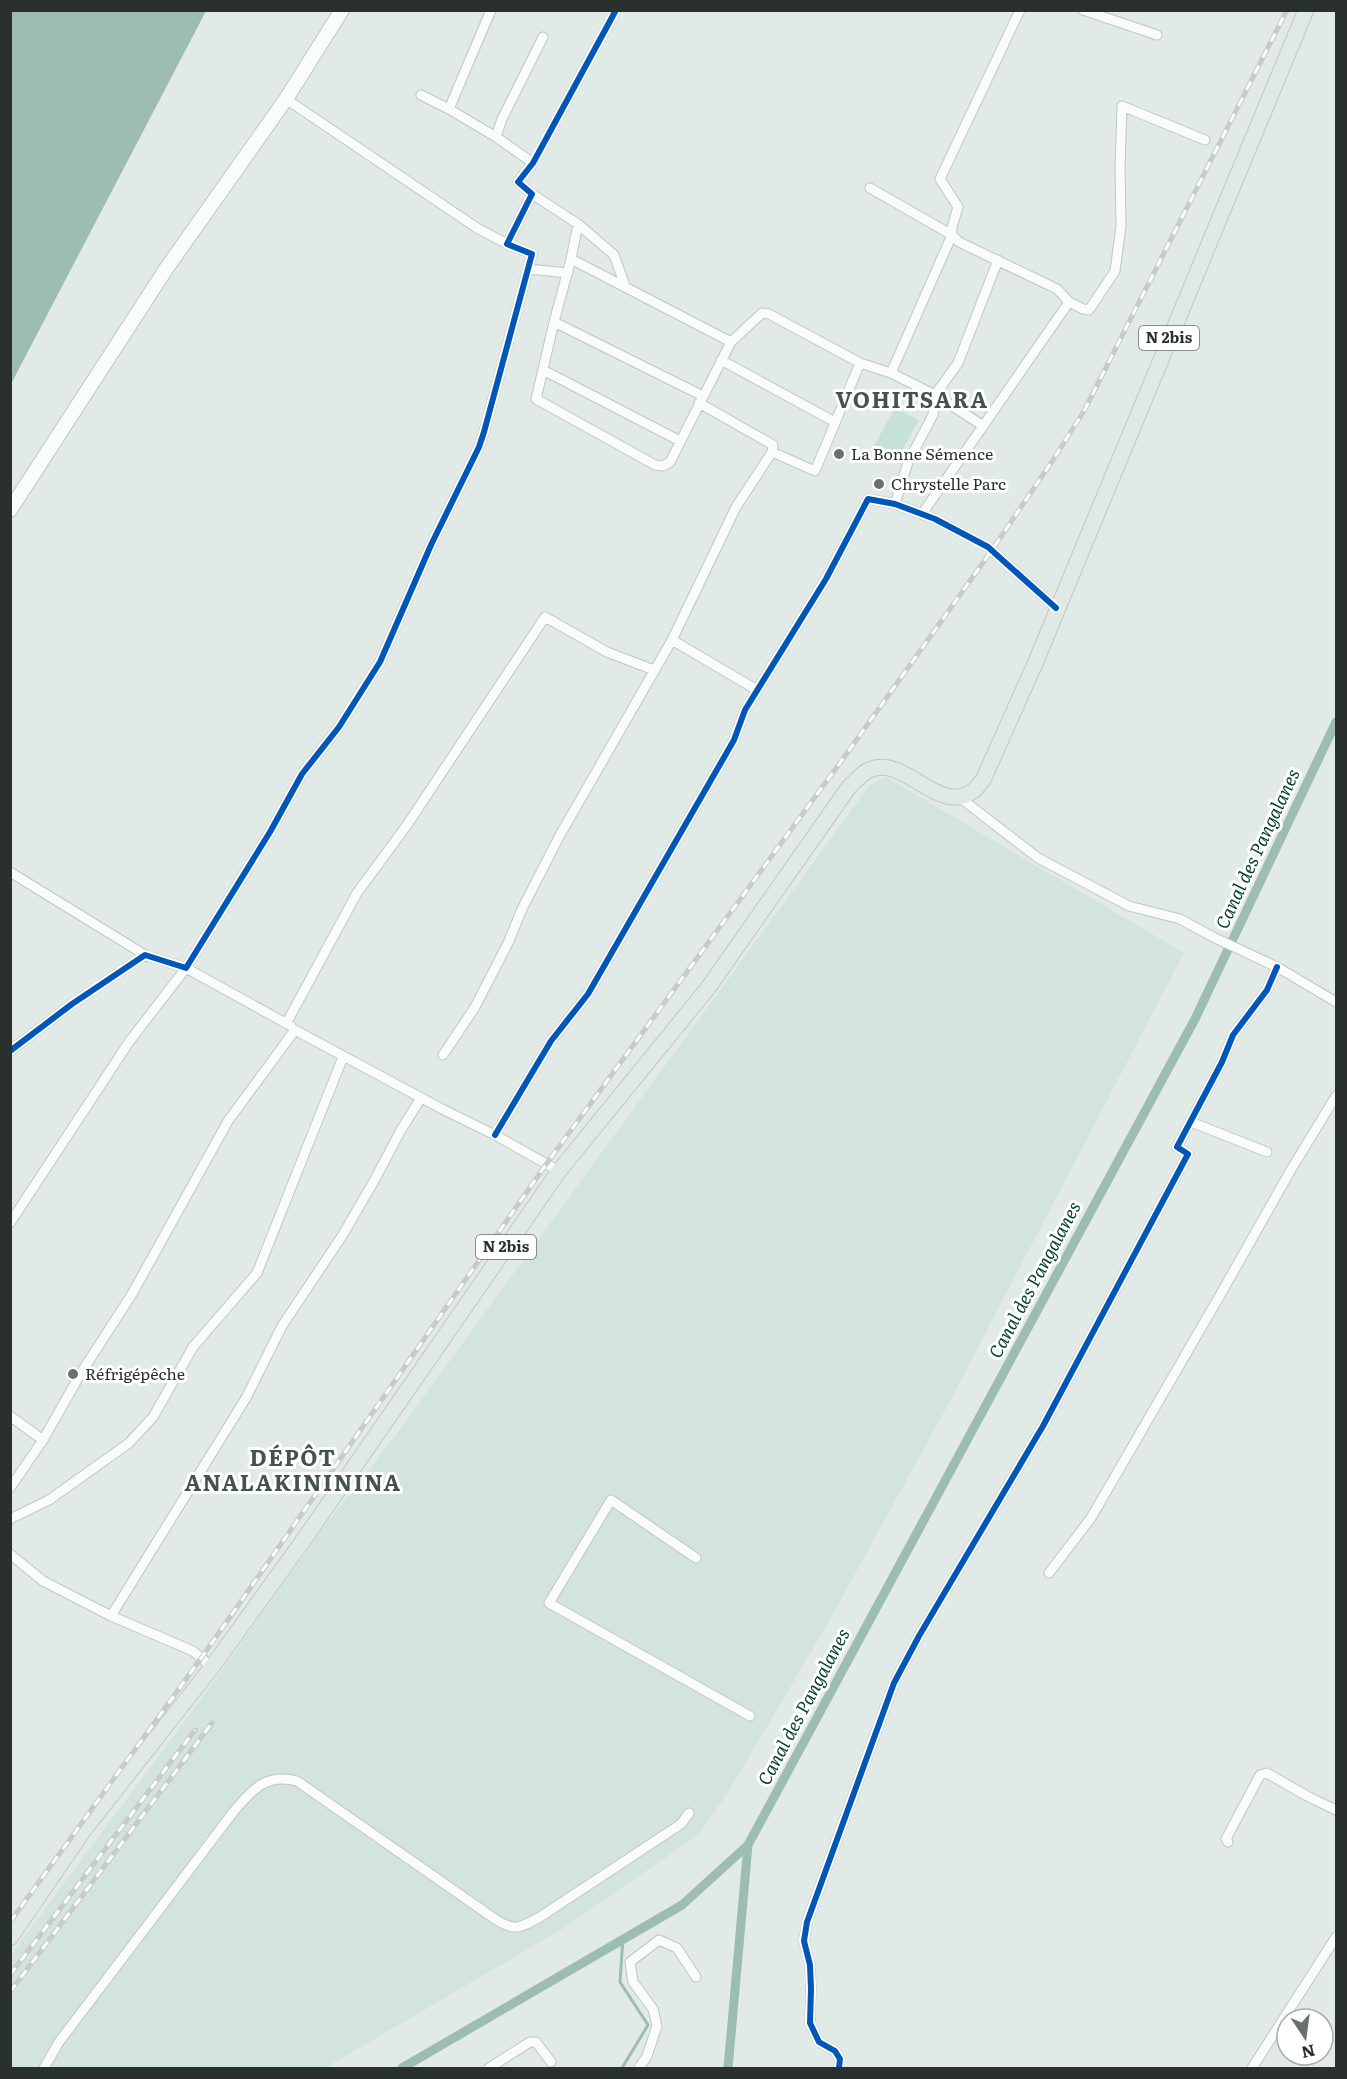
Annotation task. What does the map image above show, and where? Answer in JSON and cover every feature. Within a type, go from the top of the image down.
[{"type":"main road","points":[[10,510],[166,269],[286,99],[342,10]]},
{"type":"main road","name":"N 2bis","points":[[10,1938],[84,1830],[212,1667],[559,1171],[708,988],[849,787],[867,771],[881,768],[896,770],[942,794],[958,797],[973,791],[983,780],[1034,666],[1056,608],[1306,10]]},
{"type":"street","points":[[449,109],[491,10]]},
{"type":"street","points":[[616,10],[533,163],[518,182],[532,194],[578,224],[614,255],[626,288]]},
{"type":"street","points":[[891,373],[952,235],[958,207],[940,178],[1020,10]]},
{"type":"street","points":[[1083,10],[1157,35]]},
{"type":"street","points":[[496,137],[502,119],[543,37]]},
{"type":"street","points":[[421,95],[496,137],[533,163]]},
{"type":"street","points":[[10,1223],[129,1042],[186,968],[270,832],[302,774],[339,727],[380,662],[430,545],[479,447],[532,254],[477,228],[286,99]]},
{"type":"street","points":[[870,188],[952,235],[960,242],[1057,289],[1069,302],[1089,310],[1115,271],[1121,225],[1122,106],[1205,140]]},
{"type":"street","points":[[507,244],[532,194]]},
{"type":"street","points":[[578,224],[536,399],[655,465],[663,466],[670,462],[731,342],[762,313],[769,314],[860,363],[891,373],[934,395],[982,425]]},
{"type":"street","points":[[571,260],[731,342]]},
{"type":"street","points":[[895,504],[908,462],[933,415],[934,395],[958,363],[998,260]]},
{"type":"street","points":[[528,269],[568,273]]},
{"type":"street","points":[[922,514],[1069,302]]},
{"type":"street","points":[[443,1055],[475,1007],[560,835],[672,640],[736,507],[772,452],[773,445],[701,399],[554,322]]},
{"type":"street","points":[[721,360],[835,422]]},
{"type":"street","points":[[772,452],[815,471],[860,363]]},
{"type":"street","points":[[543,370],[680,441]]},
{"type":"street","points":[[495,1135],[551,1041],[588,994],[734,740],[745,710],[826,579],[868,499],[895,504],[935,519],[992,550],[1056,608]]},
{"type":"street","points":[[287,1022],[357,893],[407,825],[545,617],[607,652],[654,670]]},
{"type":"street","points":[[672,640],[757,690]]},
{"type":"street","points":[[958,797],[1038,858],[1129,906],[1180,919],[1277,967],[1336,1002]]},
{"type":"street","points":[[10,873],[145,955],[186,968],[287,1022],[295,1030],[343,1057],[495,1135],[559,1171]]},
{"type":"street","points":[[10,1051],[72,1004],[145,955]]},
{"type":"street","points":[[839,2068],[840,2060],[835,2051],[819,2042],[810,2023],[810,1965],[804,1941],[807,1922],[894,1683],[919,1636],[1043,1426],[1183,1165],[1188,1154],[1177,1148],[1222,1062],[1233,1035],[1267,990],[1277,967]]},
{"type":"street","points":[[10,1488],[43,1440],[81,1373],[132,1294],[228,1121],[295,1030]]},
{"type":"street","points":[[10,1518],[50,1500],[129,1443],[153,1417],[193,1347],[257,1273],[343,1057]]},
{"type":"street","points":[[1049,1574],[1091,1518],[1292,1168],[1336,1096]]},
{"type":"street","points":[[111,1616],[246,1398],[282,1326],[342,1236],[400,1130],[422,1098]]},
{"type":"street","points":[[1191,1122],[1266,1152]]},
{"type":"street","points":[[10,1416],[43,1440]]},
{"type":"street","points":[[696,1558],[611,1500],[549,1603],[750,1716]]},
{"type":"street","points":[[10,1554],[44,1581],[111,1616],[193,1651],[212,1667]]},
{"type":"street","points":[[1228,1842],[1226,1839],[1260,1774],[1267,1773],[1336,1810]]},
{"type":"street","points":[[44,2068],[59,2042],[234,1811],[257,1786],[265,1782],[286,1778],[297,1781],[495,1919],[511,1927],[520,1928],[681,1824],[689,1813]]},
{"type":"street","points":[[1252,2068],[1336,1937]]},
{"type":"street","points":[[639,2068],[647,2056],[657,2026],[653,2009],[633,1982],[630,1962],[659,1940],[677,1948],[696,1977]]},
{"type":"street","points":[[489,2068],[530,2042],[536,2042],[551,2062]]},
{"type":"shaded area","points":[[10,11],[206,11],[11,384]]},
{"type":"shaded area","points":[[895,408],[919,420],[895,463],[871,451]]},
{"type":"shaded area","points":[[886,777],[1184,953],[950,1401],[828,1623],[727,1794],[698,1835],[562,1929],[325,2068],[11,2068],[10,1956],[201,1699],[324,1527],[395,1436],[869,786]]},
{"type":"waterway","name":"Canal des Pangalanes","points":[[402,2068],[682,1905],[748,1845],[1195,1019],[1336,722]]},
{"type":"waterway","name":"Canal des Pangalanes","points":[[728,2068],[748,1845]]},
{"type":"waterway","points":[[622,2068],[648,2025],[620,1982],[623,1937]]},
{"type":"railway","points":[[10,1922],[202,1657],[547,1163],[845,756],[992,550],[1053,460],[1084,411],[1287,10]]},
{"type":"railway","points":[[10,1992],[212,1723]]},
{"type":"railway","points":[[10,1975],[195,1730]]},
{"type":"cycle path","points":[[10,1051],[72,1004],[145,955],[186,968],[270,832],[302,774],[339,727],[380,662],[484,432],[532,254],[507,244],[532,194],[518,182],[533,163],[616,10]]},
{"type":"cycle path","points":[[495,1135],[551,1041],[588,994],[734,740],[745,710],[826,579],[868,499],[895,504],[935,519],[988,547],[1056,608]]},
{"type":"cycle path","points":[[839,2068],[840,2059],[835,2051],[819,2042],[810,2023],[810,1965],[804,1941],[807,1922],[894,1683],[919,1636],[1043,1426],[1188,1154],[1177,1147],[1222,1062],[1233,1035],[1267,990],[1277,967]]},
{"type":"place","name":"La Bonne Sémence","points":[[839,454]]},
{"type":"place","name":"Chrystelle Parc","points":[[879,484]]},
{"type":"place","name":"Réfrigépêche","points":[[73,1374]]},
{"type":"district","name":"VOHITSARA","points":[[912,400]]},
{"type":"district","name":"DÉPÔT ANALAKINININA","points":[[293,1470]]}]
